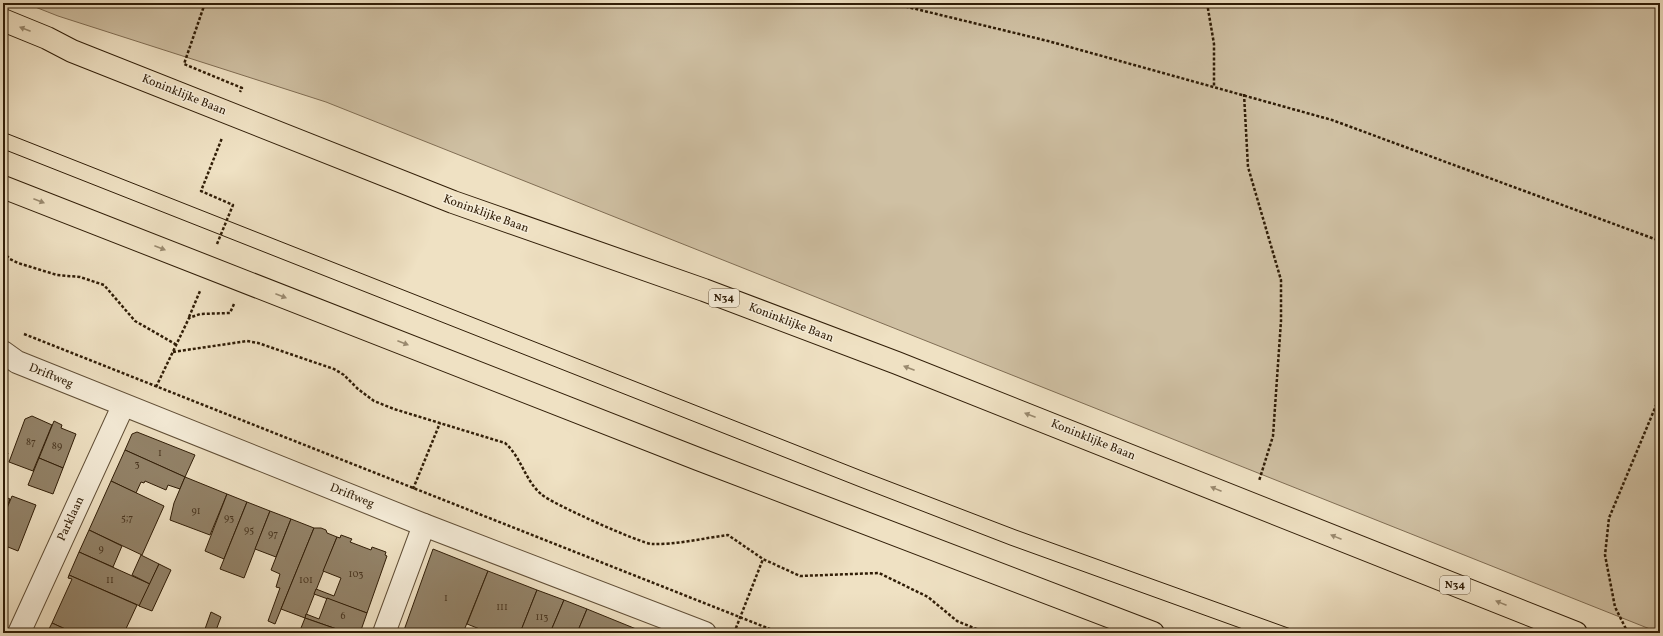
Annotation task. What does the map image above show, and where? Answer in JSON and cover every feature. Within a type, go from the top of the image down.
[{"type":"main road","name":"Koninklijke Baan","points":[[3,20],[47,38],[72,51],[453,202],[704,290],[897,363],[1252,503],[1565,631]]},
{"type":"main road","points":[[3,187],[706,462],[1153,633]]},
{"type":"street","name":"Driftweg","points":[[3,352],[17,362],[123,406],[424,525],[705,633]]},
{"type":"street","name":"Parklaan","points":[[19,633],[123,406]]},
{"type":"street","points":[[384,633],[424,525]]},
{"type":"path","points":[[184,64],[205,3]]},
{"type":"path","points":[[891,3],[1009,30],[1244,94],[1332,120],[1660,241]]},
{"type":"path","points":[[1207,3],[1214,44],[1214,86]]},
{"type":"path","points":[[1244,94],[1248,167],[1281,280],[1281,321],[1273,436],[1252,503]]},
{"type":"path","points":[[216,246],[233,205],[201,191],[231,114]]},
{"type":"path","points":[[3,252],[10,259],[18,263],[57,275],[80,277],[104,285],[135,321],[177,344]]},
{"type":"path","points":[[156,387],[189,318],[200,314],[230,314],[243,280]]},
{"type":"path","points":[[19,332],[780,633]]},
{"type":"path","points":[[173,352],[246,341],[258,343],[334,369],[344,375],[358,389],[374,401],[394,409],[505,443],[515,452],[530,484],[542,496],[564,509],[651,544],[728,535],[763,559],[800,576],[879,573],[928,597],[957,621],[986,633]]},
{"type":"path","points":[[1628,633],[1615,607],[1605,555],[1609,518],[1618,492],[1660,396]]},
{"type":"path","points":[[413,489],[440,423]]},
{"type":"path","points":[[734,633],[763,559]]},
{"type":"shaded area","points":[[25,3],[1660,3],[1660,633],[326,102],[58,16]]},
{"type":"building","points":[[32,416],[52,425],[33,471],[9,462],[25,419]]},
{"type":"building","points":[[54,421],[62,425],[61,428],[76,434],[63,468],[39,458]]},
{"type":"building","points":[[137,432],[195,455],[185,477],[125,450],[132,434]]},
{"type":"building","points":[[125,450],[185,477],[180,489],[168,485],[166,490],[145,481],[144,483],[141,482],[136,493],[111,481]]},
{"type":"building","points":[[3,451],[8,453],[3,466]]},
{"type":"building","points":[[39,458],[63,468],[53,494],[28,485]]},
{"type":"building","points":[[185,477],[227,494],[210,535],[170,520],[174,503]]},
{"type":"building","points":[[111,481],[164,506],[142,555],[89,530]]},
{"type":"building","points":[[227,494],[247,502],[224,559],[205,551]]},
{"type":"building","points":[[3,496],[10,499],[3,518]]},
{"type":"building","points":[[12,496],[36,505],[18,551],[3,545],[3,518]]},
{"type":"building","points":[[247,502],[270,511],[244,578],[220,569]]},
{"type":"building","points":[[270,511],[291,519],[276,557],[255,549]]},
{"type":"building","points":[[291,519],[314,528],[275,624],[268,621],[280,588],[276,587],[280,574],[271,570]]},
{"type":"building","points":[[314,528],[321,528],[326,530],[327,533],[337,537],[305,618],[281,609]]},
{"type":"building","points":[[89,530],[122,546],[113,567],[79,552]]},
{"type":"building","points":[[341,535],[352,539],[350,542],[371,550],[372,547],[386,552],[385,555],[387,556],[367,613],[314,594],[316,589],[334,596],[341,578],[323,571],[337,537],[340,538]]},
{"type":"building","points":[[433,549],[488,571],[463,633],[403,633]]},
{"type":"building","points":[[79,552],[150,584],[140,606],[69,575]]},
{"type":"building","points":[[141,555],[159,564],[150,584],[132,575]]},
{"type":"building","points":[[159,564],[171,570],[152,611],[139,606]]},
{"type":"building","points":[[488,571],[537,590],[520,633],[490,633],[467,624]]},
{"type":"building","points":[[69,575],[137,605],[124,633],[74,633],[52,623],[72,579],[68,578]]},
{"type":"building","points":[[537,590],[564,600],[550,633],[520,633]]},
{"type":"building","points":[[327,598],[367,613],[360,633],[348,633],[305,618],[306,614],[319,619]]},
{"type":"building","points":[[564,600],[587,609],[577,633],[550,633]]},
{"type":"building","points":[[587,609],[646,633],[577,633]]},
{"type":"building","points":[[211,612],[221,617],[215,633],[205,629]]},
{"type":"building","points":[[305,618],[348,633],[299,633]]},
{"type":"building","points":[[52,623],[74,633],[47,633]]},
{"type":"tram line","points":[[3,132],[862,471],[1016,530],[1302,633]]},
{"type":"tram line","points":[[3,149],[860,487],[1010,545],[1254,633]]}]
